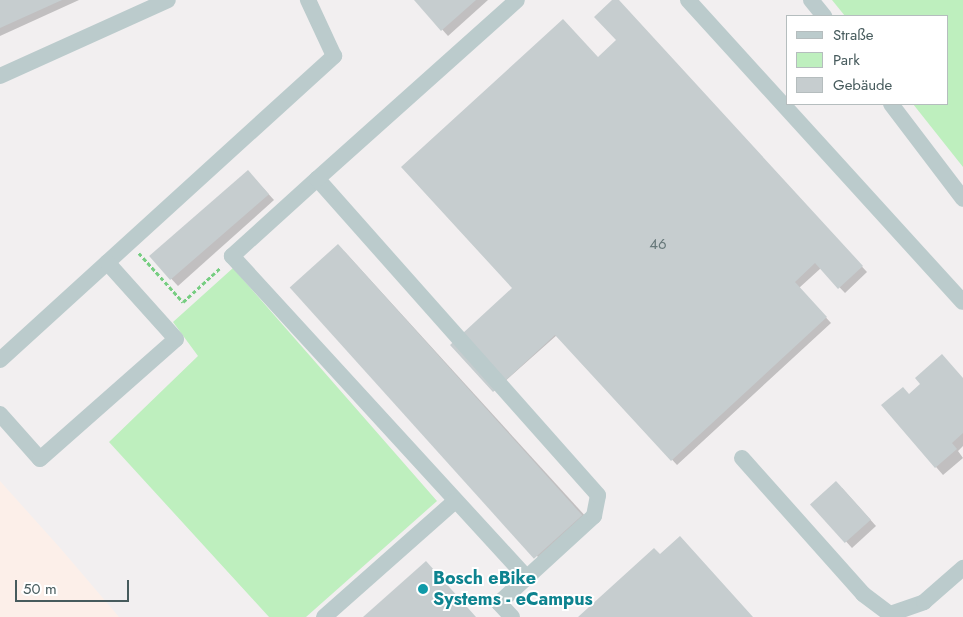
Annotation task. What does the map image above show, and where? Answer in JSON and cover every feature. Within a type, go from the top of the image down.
[{"type":"street","points":[[0,76],[168,0]]},
{"type":"street","points":[[0,360],[334,56],[308,0]]},
{"type":"street","points":[[517,0],[232,256],[527,578]]},
{"type":"street","points":[[688,0],[963,302]]},
{"type":"street","points":[[812,0],[823,15]]},
{"type":"street","points":[[892,105],[963,199]]},
{"type":"street","points":[[317,179],[598,495],[594,516],[499,603],[512,617]]},
{"type":"street","points":[[0,414],[40,459],[176,339],[108,262]]},
{"type":"street","points":[[742,458],[863,594],[888,615],[924,602],[963,568]]},
{"type":"street","points":[[324,617],[455,501]]},
{"type":"path","points":[[129,243],[183,302],[232,256]]},
{"type":"shaded area","points":[[0,481],[61,549],[119,617],[0,617]]},
{"type":"green space","points":[[832,0],[963,0],[963,167],[914,105],[948,105],[948,15],[844,15]]},
{"type":"green space","points":[[233,268],[437,501],[306,617],[269,617],[109,442],[198,356],[173,322]]},
{"type":"building","points":[[0,0],[62,0],[0,28]]},
{"type":"building","points":[[414,0],[476,0],[441,31]]},
{"type":"building","points":[[612,0],[619,0],[863,266],[838,289],[815,263],[795,282],[827,317],[671,461],[555,335],[493,392],[450,345],[512,288],[401,167],[563,19],[598,57],[616,40],[594,17]]},
{"type":"building","points":[[248,170],[269,194],[170,280],[149,256]]},
{"type":"building","points":[[338,244],[582,515],[534,559],[290,287]]},
{"type":"building","points":[[942,354],[963,378],[963,433],[952,443],[957,449],[935,468],[881,405],[903,387],[909,394],[920,384],[915,378]]},
{"type":"building","points":[[836,481],[871,520],[845,543],[810,504]]},
{"type":"building","points":[[680,536],[753,617],[578,617],[654,548],[660,554]]},
{"type":"building","name":"Bosch eBike Systems - eCampus","points":[[426,561],[476,617],[363,617]]},
{"type":"place","name":"Bosch eBike Systems - eCampus","points":[[423,589]]}]
